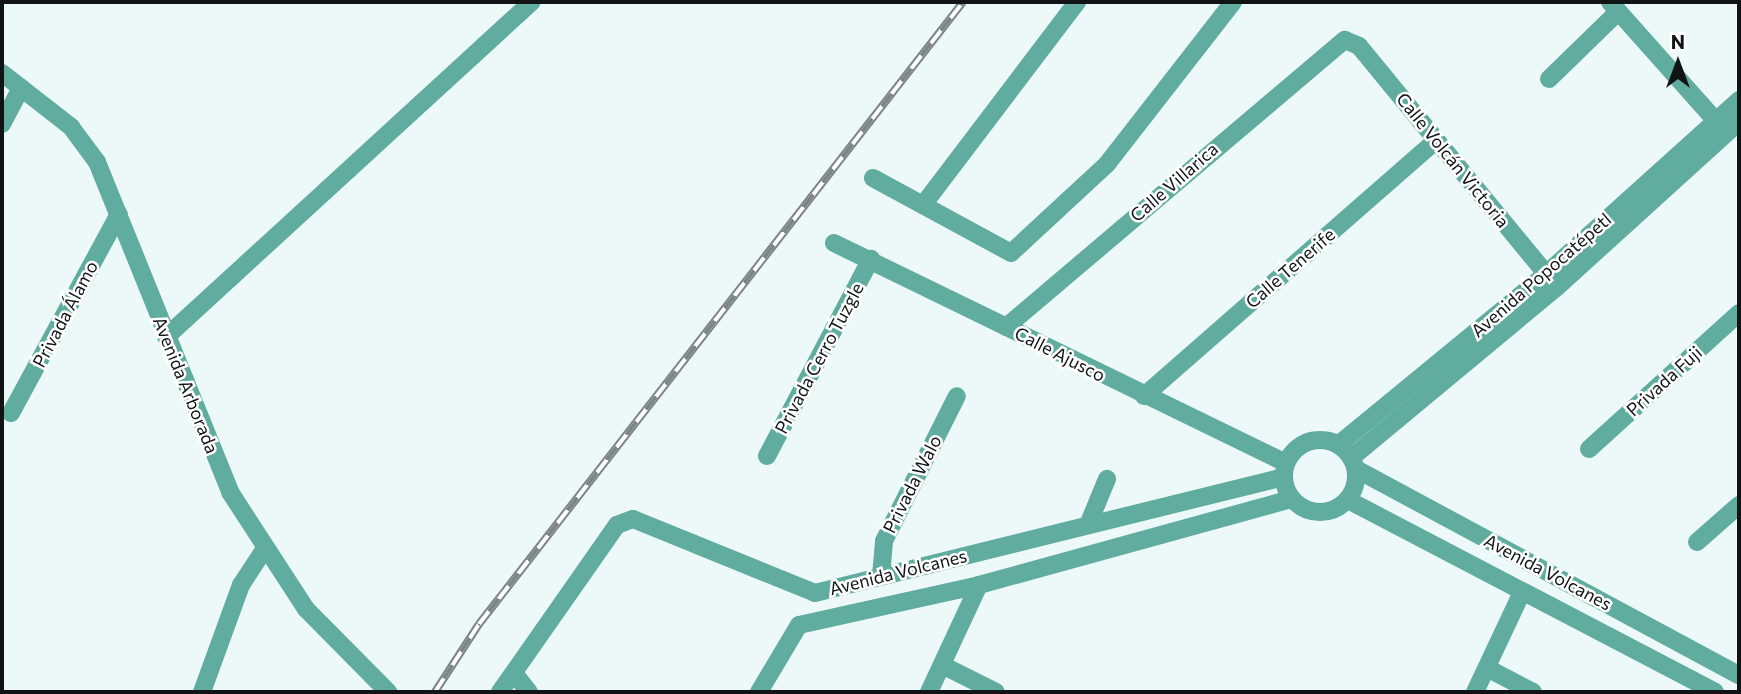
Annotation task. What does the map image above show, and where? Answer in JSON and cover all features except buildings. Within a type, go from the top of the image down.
[{"type":"street","points":[[166,337],[532,2]]},
{"type":"street","points":[[923,205],[1077,2]]},
{"type":"street","points":[[873,178],[1011,253],[1107,164],[1233,2]]},
{"type":"street","points":[[1549,79],[1614,7],[1727,126]]},
{"type":"street","name":"Calle Volcán Victoria","points":[[1345,40],[1359,46],[1551,280]]},
{"type":"street","name":"Calle Villarica","points":[[1006,327],[1345,40]]},
{"type":"street","name":"Avenida Arborada","points":[[2,73],[71,127],[97,162],[230,492],[264,550],[306,609],[388,692]]},
{"type":"street","points":[[2,124],[21,88]]},
{"type":"street","name":"Avenida Popocatépetl","points":[[1354,464],[1551,280],[1727,126],[1739,100]]},
{"type":"street","name":"Calle Tenerife","points":[[1144,396],[1436,139]]},
{"type":"street","name":"Privada Álamo","points":[[11,414],[119,214]]},
{"type":"street","name":"Calle Ajusco","points":[[834,243],[1144,396],[1284,470]]},
{"type":"street","name":"Privada Cerro Tuzgle","points":[[767,456],[870,259]]},
{"type":"street","name":"Avenida Popocatépetl","points":[[1338,445],[1551,280]]},
{"type":"street","name":"Privada Fuji","points":[[1589,449],[1739,313]]},
{"type":"street","name":"Privada Walo","points":[[881,576],[884,541],[957,396]]},
{"type":"street","points":[[1318,440],[1338,445],[1354,464],[1348,500],[1329,512],[1308,511],[1291,499],[1284,470],[1299,447],[1318,440]]},
{"type":"street","name":"Avenida Volcanes","points":[[1354,464],[1739,675]]},
{"type":"street","name":"Avenida Volcanes","points":[[500,692],[617,525],[633,519],[804,591],[881,576],[1088,525],[1284,470]]},
{"type":"street","points":[[1088,525],[1108,479]]},
{"type":"street","name":"Avenida Volcanes","points":[[760,692],[799,625],[979,584],[1291,499]]},
{"type":"street","name":"Avenida Volcanes","points":[[1348,500],[1695,688],[1715,692]]},
{"type":"street","points":[[1697,542],[1739,505]]},
{"type":"street","points":[[202,692],[241,585],[264,550]]},
{"type":"street","points":[[929,692],[979,584]]},
{"type":"street","points":[[1475,692],[1521,592]]},
{"type":"street","points":[[942,665],[996,692]]},
{"type":"street","points":[[1487,668],[1533,692]]},
{"type":"street","points":[[514,673],[529,692]]},
{"type":"railway","points":[[435,692],[479,624],[963,2]]}]
